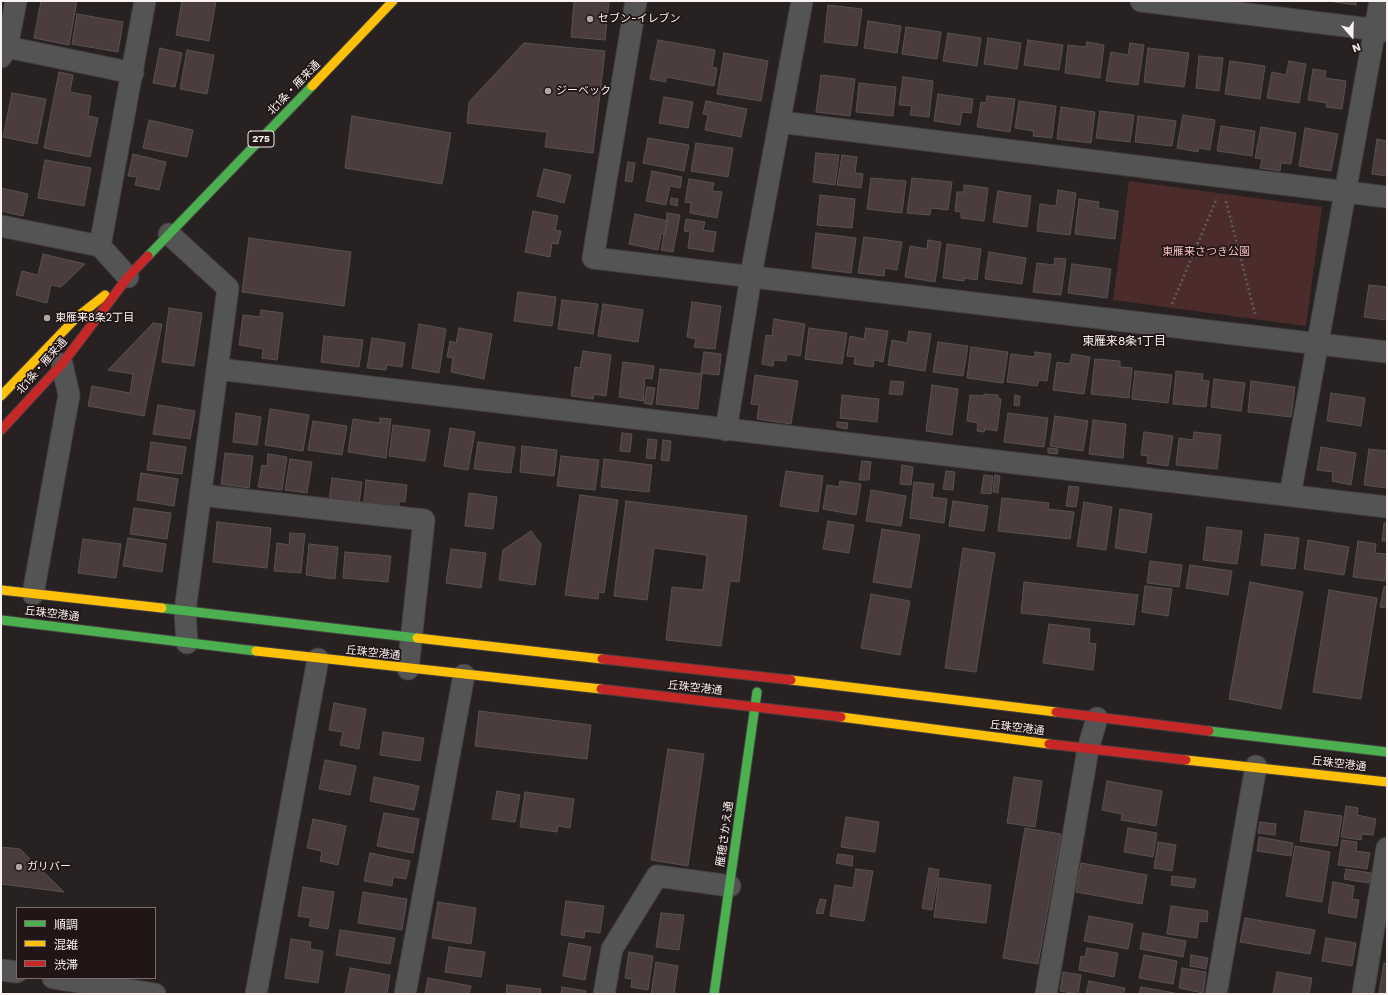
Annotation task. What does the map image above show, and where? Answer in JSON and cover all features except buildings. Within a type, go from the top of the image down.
[{"type":"main road","name":"北1条・雁来通","points":[[1,430],[62,364],[128,277],[394,1]]},
{"type":"main road","name":"北1条・雁来通","points":[[1,396],[77,317],[128,277]]},
{"type":"main road","name":"丘珠空港通","points":[[1,590],[759,677],[1387,752]]},
{"type":"main road","name":"丘珠空港通","points":[[1,620],[318,659],[755,706],[1088,749],[1256,766],[1387,782]]},
{"type":"main road","name":"雁穂さかえ通","points":[[714,994],[759,677]]},
{"type":"street","points":[[16,1],[4,52],[132,73]]},
{"type":"street","points":[[100,246],[145,1]]},
{"type":"street","points":[[636,1],[593,258],[1387,352]]},
{"type":"street","points":[[726,430],[751,276],[802,1]]},
{"type":"street","points":[[1141,1],[1381,30]]},
{"type":"street","points":[[1290,495],[1345,192],[1381,30],[1380,1]]},
{"type":"street","points":[[780,122],[1387,197]]},
{"type":"street","points":[[1,226],[100,246],[128,277]]},
{"type":"street","points":[[170,234],[228,288],[185,611],[187,643]]},
{"type":"street","points":[[34,594],[69,395],[62,364]]},
{"type":"street","points":[[218,369],[726,430],[1387,506]]},
{"type":"street","points":[[201,495],[424,520],[408,669]]},
{"type":"street","points":[[256,994],[318,659]]},
{"type":"street","points":[[405,994],[464,675]]},
{"type":"street","points":[[1046,994],[1088,749],[1097,718]]},
{"type":"street","points":[[1216,994],[1256,766]]},
{"type":"street","points":[[1363,994],[1387,848]]},
{"type":"street","points":[[604,994],[612,949],[656,876],[730,886]]},
{"type":"street","points":[[1,970],[16,972]]},
{"type":"street","points":[[57,979],[103,990],[155,994]]},
{"type":"path","points":[[1171,307],[1219,194]]},
{"type":"path","points":[[1224,194],[1256,317]]},
{"type":"green space","name":"東雁来さつき公園","points":[[1129,181],[1322,207],[1306,326],[1113,300]]},
{"type":"traffic: fast","points":[[148,256],[312,86]]},
{"type":"traffic: fast","points":[[162,608],[417,638]]},
{"type":"traffic: fast","points":[[1,620],[256,651]]},
{"type":"traffic: fast","points":[[714,994],[757,692]]},
{"type":"traffic: fast","points":[[1209,731],[1387,752]]},
{"type":"traffic: slow","points":[[312,86],[393,1]]},
{"type":"traffic: slow","points":[[1,396],[77,317],[105,295]]},
{"type":"traffic: slow","points":[[1,590],[162,608]]},
{"type":"traffic: slow","points":[[417,638],[602,659]]},
{"type":"traffic: slow","points":[[256,651],[601,689]]},
{"type":"traffic: slow","points":[[791,680],[1056,712]]},
{"type":"traffic: slow","points":[[841,717],[1049,744]]},
{"type":"traffic: slow","points":[[1186,760],[1387,782]]},
{"type":"traffic: jam","points":[[1,430],[62,364],[128,277],[148,256]]},
{"type":"traffic: jam","points":[[602,659],[791,680]]},
{"type":"traffic: jam","points":[[601,689],[841,717]]},
{"type":"traffic: jam","points":[[1056,712],[1209,731]]},
{"type":"traffic: jam","points":[[1049,744],[1186,760]]},
{"type":"place","name":"セブン-イレブン","points":[[590,19]]},
{"type":"place","name":"ジーベック","points":[[548,91]]},
{"type":"place","name":"東雁来8条2丁目","points":[[47,318]]},
{"type":"place","name":"ガリバー","points":[[19,867]]},
{"type":"district","name":"東雁来8条1丁目","points":[[1124,341]]}]
